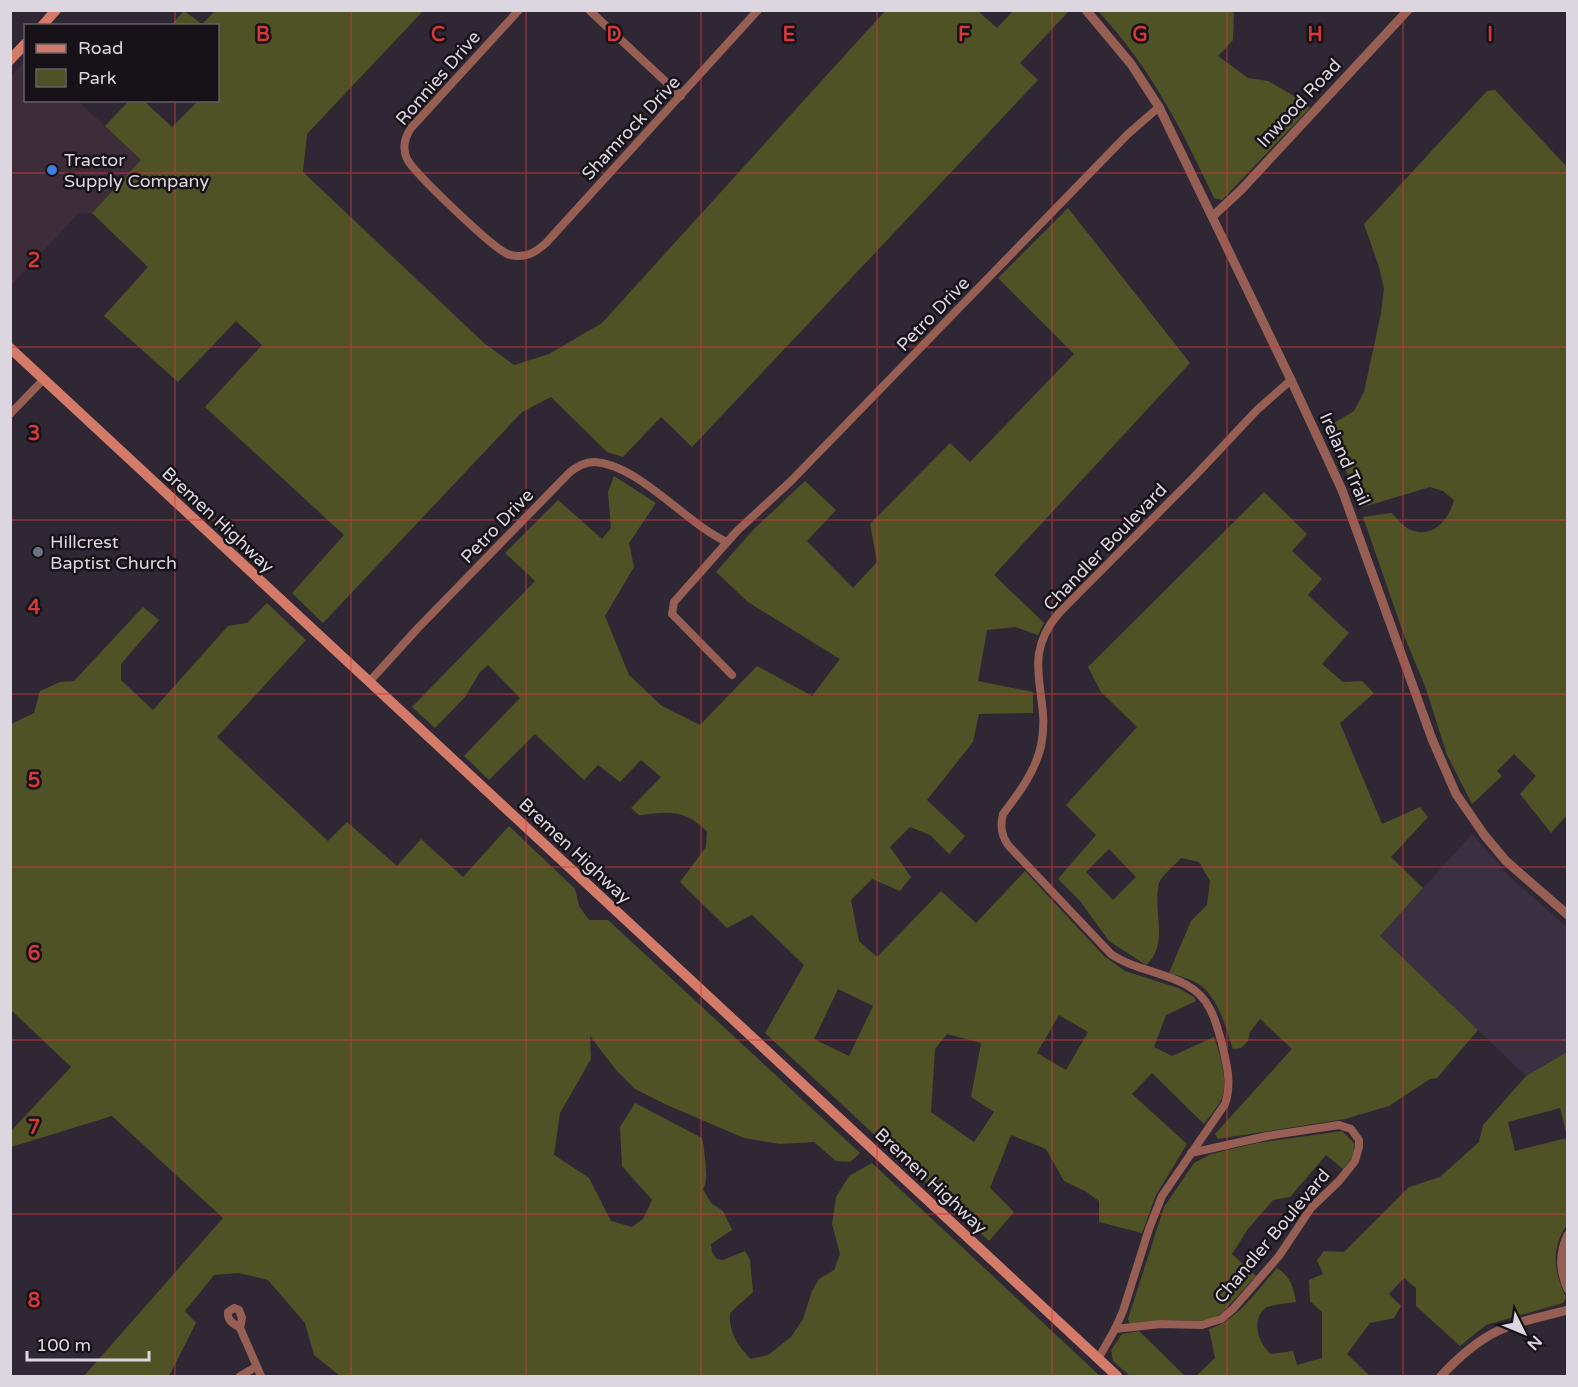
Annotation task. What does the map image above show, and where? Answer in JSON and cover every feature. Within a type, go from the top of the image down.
[{"type":"main road","points":[[44,24],[56,10]]},
{"type":"main road","points":[[10,60],[24,46]]},
{"type":"main road","name":"Bremen Highway","points":[[10,348],[1117,1377]]},
{"type":"street","name":"Ronnies Drive","points":[[519,10],[411,128],[405,139],[407,160],[422,177],[496,246],[504,252],[519,257]]},
{"type":"street","points":[[589,10],[681,96]]},
{"type":"street","name":"Shamrock Drive","points":[[519,257],[532,254],[546,243],[758,10]]},
{"type":"street","name":"Ireland Trail","points":[[1086,10],[1131,64],[1159,107],[1291,380],[1342,490],[1429,730],[1456,794],[1485,836],[1506,861],[1568,915]]},
{"type":"street","name":"Inwood Road","points":[[1212,216],[1241,190],[1408,10]]},
{"type":"street","name":"Petro Drive","points":[[732,675],[676,619],[672,610],[674,602],[727,542],[860,410],[1128,134],[1159,107]]},
{"type":"street","points":[[10,414],[44,379]]},
{"type":"street","name":"Chandler Boulevard","points":[[1098,1359],[1115,1329],[1155,1211],[1170,1181],[1225,1104],[1228,1094],[1228,1070],[1210,1008],[1193,989],[1173,979],[1130,965],[1111,954],[1008,845],[1002,835],[1001,822],[1003,814],[1033,770],[1041,746],[1038,660],[1040,644],[1047,628],[1257,410],[1291,380]]},
{"type":"street","name":"Petro Drive","points":[[369,682],[411,635],[569,473],[585,463],[601,463],[629,474],[705,530],[727,542]]},
{"type":"street","name":"Chandler Boulevard","points":[[1115,1329],[1161,1324],[1202,1325],[1221,1318],[1233,1309],[1273,1264],[1311,1208],[1347,1171],[1358,1155],[1359,1147],[1356,1134],[1345,1126],[1339,1125],[1267,1136],[1191,1153]]},
{"type":"street","points":[[1568,1235],[1561,1255],[1561,1266],[1568,1289]]},
{"type":"street","points":[[1441,1377],[1461,1355],[1488,1335],[1520,1321],[1568,1310]]},
{"type":"street","points":[[240,1328],[261,1377]]},
{"type":"street","points":[[240,1377],[256,1367]]},
{"type":"shaded area","points":[[24,62],[24,102],[79,102],[141,160],[92,213],[78,214],[11,285],[10,77]]},
{"type":"shaded area","points":[[1472,834],[1511,878],[1567,927],[1567,1052],[1526,1076],[1380,936]]},
{"type":"green space","points":[[184,11],[202,24],[172,24]]},
{"type":"green space","points":[[215,11],[423,11],[307,134],[303,172],[484,343],[514,365],[549,354],[602,323],[885,11],[978,11],[997,28],[1013,11],[1069,11],[1020,63],[1038,80],[692,447],[661,417],[623,457],[607,452],[551,397],[522,412],[323,623],[292,593],[344,535],[205,407],[262,345],[236,321],[178,382],[104,316],[148,267],[92,213],[141,160],[105,126],[128,102],[145,102],[172,127],[197,102],[219,102],[219,24],[202,24]]},
{"type":"green space","points":[[1098,11],[1232,11],[1234,14],[1233,40],[1218,56],[1248,78],[1268,81],[1310,108],[1222,200],[1214,198],[1164,100],[1134,54]]},
{"type":"green space","points":[[1495,90],[1567,167],[1568,814],[1551,833],[1520,794],[1536,776],[1514,754],[1497,771],[1502,776],[1472,804],[1447,755],[1425,686],[1405,638],[1363,517],[1391,513],[1407,528],[1425,532],[1444,521],[1454,500],[1443,491],[1430,487],[1360,508],[1329,426],[1354,411],[1364,392],[1381,313],[1384,289],[1364,224],[1487,91]]},
{"type":"green space","points":[[1068,208],[1190,363],[994,575],[1044,623],[1038,635],[1015,627],[987,630],[978,681],[1033,692],[1033,713],[979,714],[973,742],[927,800],[965,836],[949,854],[930,835],[910,827],[890,847],[911,877],[900,891],[872,879],[851,900],[859,941],[877,957],[941,891],[976,923],[1025,871],[1104,956],[1125,971],[1178,988],[1194,997],[1196,1001],[1166,1015],[1154,1047],[1172,1056],[1214,1037],[1221,1058],[1223,1095],[1204,1124],[1152,1073],[1132,1094],[1187,1144],[1156,1195],[1142,1233],[1099,1222],[1099,1201],[1064,1181],[1046,1149],[1011,1135],[990,1188],[1014,1212],[989,1241],[765,1033],[804,965],[752,915],[727,928],[680,882],[706,847],[707,831],[682,815],[668,813],[639,815],[631,808],[661,777],[641,760],[620,782],[598,765],[584,780],[535,734],[489,780],[464,756],[520,698],[488,665],[480,672],[465,697],[435,728],[412,707],[535,581],[505,553],[558,500],[602,539],[611,528],[608,492],[614,476],[656,503],[629,543],[634,567],[605,616],[629,675],[662,706],[700,725],[757,666],[812,696],[840,659],[748,602],[716,572],[754,529],[805,481],[836,510],[807,541],[853,588],[877,562],[870,524],[950,443],[970,462],[1074,354],[998,278]],"holes":[[[838,989],[873,1006],[849,1056],[814,1039]],[[1059,1015],[1088,1032],[1066,1070],[1037,1053]],[[947,1034],[981,1043],[971,1097],[994,1112],[974,1142],[931,1112],[935,1049]]]},
{"type":"green space","points":[[1264,492],[1307,534],[1292,551],[1322,579],[1308,595],[1349,633],[1322,664],[1343,682],[1362,681],[1374,693],[1340,723],[1382,824],[1420,807],[1428,817],[1391,857],[1423,888],[1380,936],[1478,1030],[1437,1078],[1430,1079],[1389,1106],[1345,1119],[1218,1139],[1215,1134],[1292,1049],[1260,1019],[1250,1032],[1248,1041],[1241,1048],[1233,1049],[1221,1014],[1207,991],[1193,981],[1169,973],[1191,921],[1207,905],[1210,881],[1199,862],[1181,858],[1159,883],[1157,905],[1159,937],[1153,957],[1146,965],[1109,941],[1080,901],[1058,879],[1096,835],[1066,805],[1137,727],[1101,692],[1088,667]],"holes":[[[1109,849],[1136,877],[1113,900],[1086,872]]]},
{"type":"green space","points":[[267,603],[306,640],[217,737],[328,841],[347,822],[397,866],[421,839],[463,877],[509,826],[575,889],[579,906],[589,920],[608,920],[860,1153],[850,1162],[836,1161],[814,1142],[780,1144],[744,1138],[667,1105],[635,1089],[616,1070],[590,1036],[591,1059],[560,1113],[554,1155],[589,1178],[611,1221],[632,1227],[643,1219],[652,1200],[622,1166],[620,1127],[635,1103],[702,1138],[706,1176],[703,1189],[711,1203],[723,1211],[732,1230],[711,1244],[712,1252],[717,1259],[723,1260],[745,1251],[750,1260],[753,1292],[730,1313],[730,1320],[735,1338],[751,1359],[768,1355],[791,1337],[803,1319],[812,1291],[819,1279],[834,1270],[840,1254],[832,1224],[836,1197],[849,1176],[872,1163],[1100,1376],[340,1376],[314,1355],[305,1323],[268,1280],[239,1273],[214,1275],[185,1311],[196,1323],[169,1376],[84,1376],[223,1218],[112,1116],[11,1147],[11,1131],[71,1067],[11,1010],[11,724],[34,713],[40,691],[60,682],[74,681],[143,607],[159,620],[121,664],[121,680],[153,710],[228,626],[247,623]]},
{"type":"green space","points":[[1567,1052],[1567,1136],[1560,1108],[1508,1122],[1515,1151],[1567,1138],[1567,1225],[1556,1252],[1559,1279],[1566,1297],[1563,1303],[1486,1325],[1460,1346],[1416,1306],[1416,1288],[1404,1278],[1389,1294],[1401,1306],[1394,1318],[1370,1323],[1347,1354],[1370,1376],[1196,1376],[1215,1358],[1209,1329],[1238,1312],[1277,1268],[1291,1282],[1296,1302],[1269,1306],[1262,1312],[1257,1324],[1262,1344],[1271,1354],[1293,1351],[1297,1365],[1322,1358],[1322,1312],[1310,1301],[1309,1280],[1323,1274],[1317,1260],[1324,1251],[1344,1252],[1409,1187],[1440,1177],[1479,1142],[1483,1125],[1526,1076]]},
{"type":"green space","points":[[1342,1131],[1355,1144],[1352,1157],[1343,1169],[1326,1155],[1290,1197],[1273,1200],[1248,1229],[1232,1254],[1256,1276],[1223,1312],[1208,1321],[1164,1320],[1130,1324],[1128,1319],[1164,1207],[1194,1163],[1211,1154],[1257,1143]]},
{"type":"green space","points":[[1139,1331],[1185,1376],[1130,1376],[1113,1361],[1111,1350],[1122,1334]]},
{"type":"place","name":"Tractor Supply Company","points":[[52,170]]},
{"type":"place","name":"Hillcrest Baptist Church","points":[[38,552]]}]
